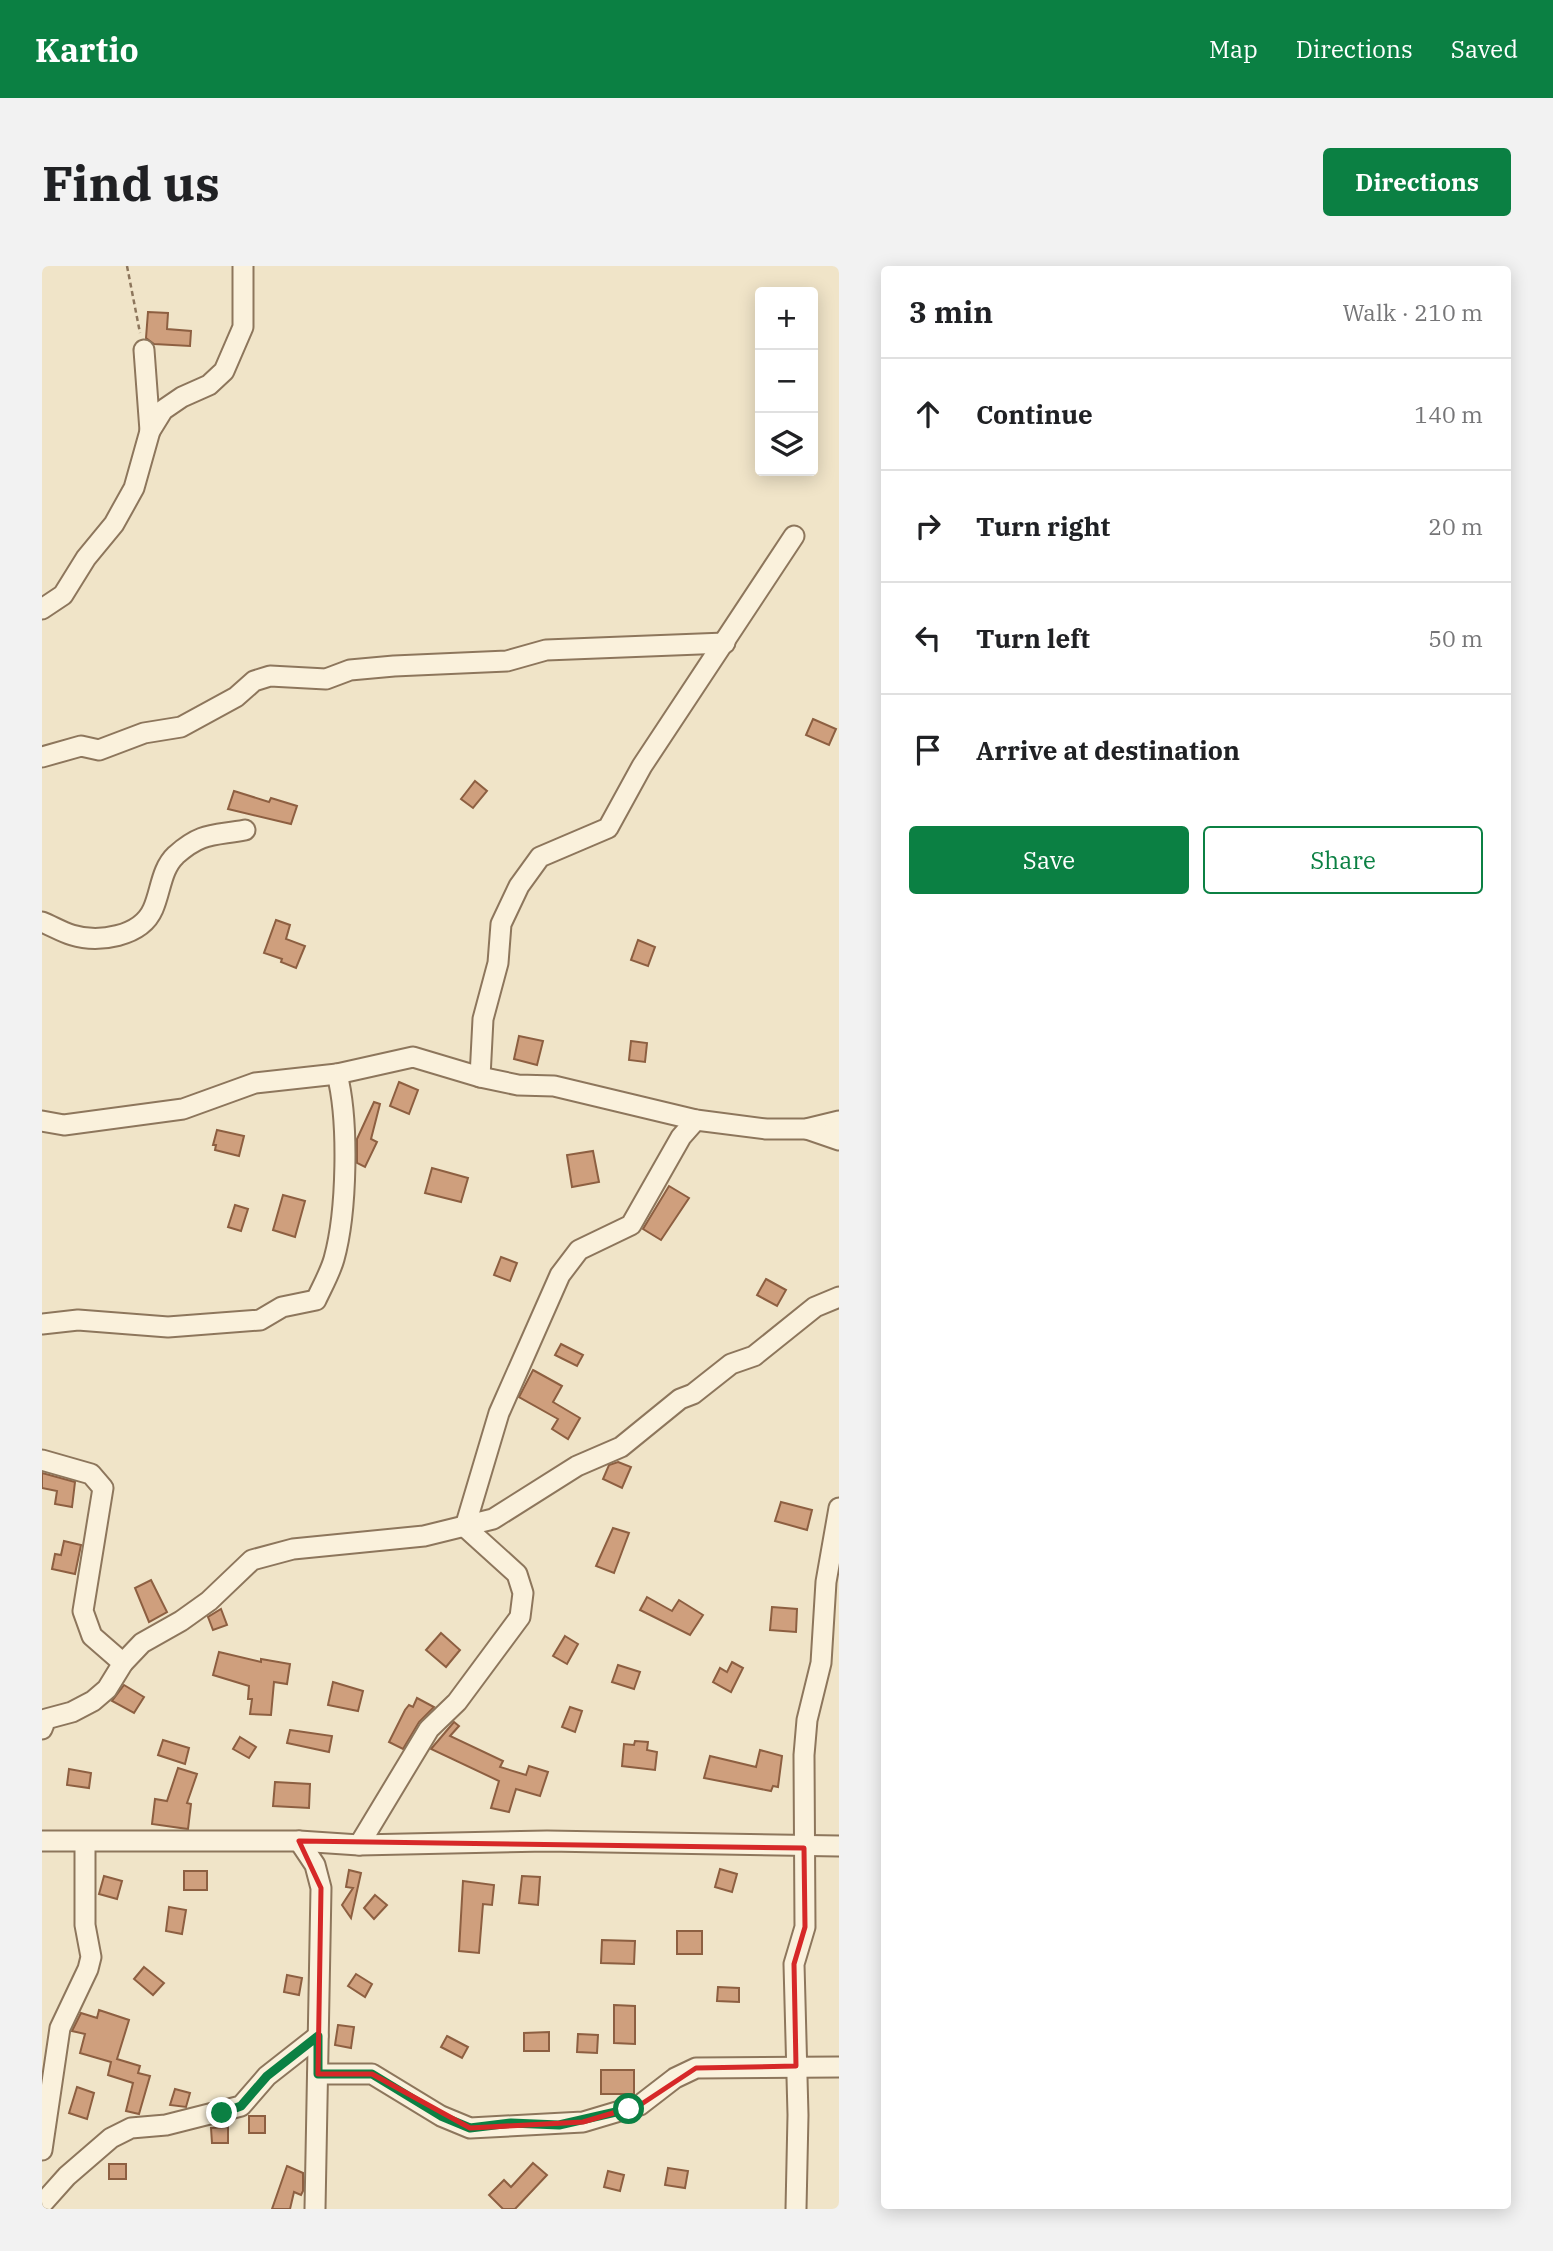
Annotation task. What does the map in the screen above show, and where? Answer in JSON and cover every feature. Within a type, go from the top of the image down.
[{"type":"street","points":[[42,608],[63,595],[86,558],[114,524],[134,488],[150,431],[163,410],[182,397],[209,385],[224,372],[243,327],[243,266]]},
{"type":"street","points":[[144,350],[150,431]]},
{"type":"street","points":[[480,1077],[483,1019],[498,963],[501,924],[519,886],[540,856],[608,828],[642,766],[794,536]]},
{"type":"street","points":[[42,757],[81,746],[99,750],[144,733],[181,727],[236,697],[254,681],[270,676],[326,678],[350,670],[374,667],[507,660],[546,650],[725,643]]},
{"type":"street","points":[[42,922],[80,937],[127,933],[143,925],[152,913],[164,872],[175,856],[206,834],[245,830]]},
{"type":"street","points":[[42,1121],[64,1125],[167,1111],[255,1083],[337,1074],[413,1057],[480,1077],[518,1084],[554,1086],[696,1120],[766,1129],[806,1129],[839,1121]]},
{"type":"street","points":[[42,1324],[78,1320],[167,1327],[260,1320],[282,1307],[316,1300],[333,1260],[342,1211],[344,1100],[337,1074]]},
{"type":"street","points":[[465,1527],[499,1413],[560,1275],[579,1250],[631,1225],[681,1137],[696,1120]]},
{"type":"street","points":[[806,1129],[839,1140]]},
{"type":"street","points":[[42,1729],[46,1719],[72,1712],[107,1689],[123,1662],[142,1643],[209,1601],[252,1560],[293,1549],[424,1536],[493,1518],[577,1466],[621,1447],[680,1399],[693,1394],[731,1364],[754,1356],[815,1307],[839,1297]]},
{"type":"street","points":[[42,1460],[91,1474],[103,1488],[83,1611],[92,1636],[123,1662]]},
{"type":"street","points":[[796,2209],[794,1965],[805,1927],[807,1720],[821,1663],[826,1582],[839,1508]]},
{"type":"street","points":[[359,1845],[429,1729],[472,1684],[520,1617],[523,1593],[517,1574],[465,1527]]},
{"type":"street","points":[[42,1841],[299,1841],[359,1845],[547,1842],[839,1846]]},
{"type":"street","points":[[299,1841],[315,1865],[321,1888],[314,2209]]},
{"type":"street","points":[[42,2150],[60,2028],[91,1957],[85,1925],[85,1843]]},
{"type":"street","points":[[42,2197],[124,2130],[166,2125],[241,2106],[267,2076],[318,2036]]},
{"type":"street","points":[[318,2074],[372,2074],[457,2124],[481,2127],[511,2123],[559,2125],[620,2112],[640,2105],[675,2078],[696,2068],[839,2067]]},
{"type":"path","points":[[127,266],[144,350]]},
{"type":"highlighted area","points":[[299,1841],[804,1848],[805,1927],[794,1964],[796,2066],[696,2068],[640,2105],[583,2122],[470,2128],[372,2074],[318,2074],[321,1888]]},
{"type":"building","points":[[148,312],[168,313],[167,329],[191,331],[190,346],[154,344],[146,338]]},
{"type":"building","points":[[813,719],[836,729],[829,745],[806,735]]},
{"type":"building","points":[[475,781],[487,791],[473,808],[461,799]]},
{"type":"building","points":[[234,791],[269,802],[271,798],[297,806],[291,824],[228,809]]},
{"type":"building","points":[[276,920],[290,925],[286,939],[305,946],[296,968],[281,962],[282,959],[264,953]]},
{"type":"building","points":[[638,940],[655,947],[648,966],[631,960]]},
{"type":"building","points":[[519,1036],[543,1041],[537,1065],[514,1059]]},
{"type":"building","points":[[631,1041],[647,1043],[645,1062],[629,1060]]},
{"type":"building","points":[[399,1082],[418,1090],[409,1114],[390,1106]]},
{"type":"building","points":[[374,1102],[380,1104],[371,1139],[377,1142],[365,1167],[357,1163],[357,1139]]},
{"type":"building","points":[[217,1130],[244,1136],[239,1156],[215,1150],[216,1145],[213,1145]]},
{"type":"building","points":[[593,1151],[599,1182],[572,1187],[567,1155]]},
{"type":"building","points":[[432,1168],[468,1178],[461,1202],[425,1193]]},
{"type":"building","points":[[669,1186],[689,1198],[661,1240],[643,1229]]},
{"type":"building","points":[[283,1195],[305,1201],[295,1237],[273,1230]]},
{"type":"building","points":[[235,1205],[248,1209],[241,1231],[228,1227]]},
{"type":"building","points":[[501,1257],[517,1263],[510,1281],[494,1275]]},
{"type":"building","points":[[766,1279],[786,1290],[777,1306],[757,1295]]},
{"type":"building","points":[[561,1344],[583,1355],[577,1366],[555,1355]]},
{"type":"building","points":[[533,1370],[562,1386],[553,1402],[580,1418],[568,1439],[552,1429],[558,1419],[519,1397]]},
{"type":"building","points":[[618,1462],[631,1467],[622,1488],[603,1479],[609,1465]]},
{"type":"building","points":[[42,1473],[75,1482],[72,1507],[55,1504],[57,1491],[42,1488]]},
{"type":"building","points":[[781,1502],[812,1510],[807,1530],[775,1521]]},
{"type":"building","points":[[613,1528],[629,1533],[614,1573],[596,1566]]},
{"type":"building","points":[[64,1541],[81,1545],[75,1574],[52,1569],[55,1554],[61,1555]]},
{"type":"building","points":[[151,1580],[167,1612],[149,1622],[135,1588]]},
{"type":"building","points":[[647,1597],[672,1611],[679,1600],[703,1615],[690,1635],[640,1610]]},
{"type":"building","points":[[772,1607],[797,1609],[796,1632],[770,1630]]},
{"type":"building","points":[[221,1609],[227,1625],[213,1630],[208,1617]]},
{"type":"building","points":[[441,1633],[460,1650],[446,1667],[426,1650]]},
{"type":"building","points":[[565,1636],[578,1644],[567,1664],[553,1656]]},
{"type":"building","points":[[219,1652],[261,1662],[261,1659],[290,1664],[287,1684],[274,1682],[271,1715],[250,1714],[252,1699],[248,1699],[249,1686],[213,1675]]},
{"type":"building","points":[[732,1662],[743,1668],[731,1692],[713,1682],[720,1668],[727,1672]]},
{"type":"building","points":[[618,1665],[640,1672],[634,1689],[612,1682]]},
{"type":"building","points":[[333,1682],[363,1691],[358,1711],[328,1705]]},
{"type":"building","points":[[124,1685],[144,1697],[134,1713],[112,1701]]},
{"type":"building","points":[[417,1698],[434,1707],[419,1722],[403,1749],[389,1742],[405,1710],[409,1705],[413,1707]]},
{"type":"building","points":[[570,1707],[582,1711],[575,1732],[562,1727]]},
{"type":"building","points":[[454,1722],[459,1726],[450,1736],[503,1761],[500,1767],[526,1775],[529,1766],[548,1772],[540,1796],[516,1789],[509,1812],[491,1808],[499,1781],[431,1749]]},
{"type":"building","points":[[290,1730],[332,1736],[329,1752],[287,1743]]},
{"type":"building","points":[[240,1737],[256,1747],[249,1758],[233,1749]]},
{"type":"building","points":[[163,1740],[189,1748],[185,1764],[158,1755]]},
{"type":"building","points":[[635,1741],[648,1742],[647,1750],[657,1752],[655,1770],[622,1766],[624,1744],[634,1745]]},
{"type":"building","points":[[760,1750],[782,1756],[778,1787],[773,1786],[771,1791],[704,1778],[710,1756],[756,1767]]},
{"type":"building","points":[[178,1768],[197,1774],[187,1803],[191,1804],[188,1829],[152,1824],[155,1799],[167,1801]]},
{"type":"building","points":[[69,1769],[91,1773],[89,1788],[67,1785]]},
{"type":"building","points":[[275,1782],[310,1784],[309,1808],[273,1806]]},
{"type":"building","points":[[720,1869],[737,1874],[732,1892],[715,1887]]},
{"type":"building","points":[[349,1870],[361,1873],[351,1918],[342,1905],[353,1888],[346,1887]]},
{"type":"building","points":[[184,1871],[207,1871],[207,1890],[184,1890]]},
{"type":"building","points":[[104,1876],[122,1881],[117,1899],[99,1894]]},
{"type":"building","points":[[522,1876],[540,1877],[538,1905],[519,1903]]},
{"type":"building","points":[[463,1881],[494,1885],[492,1905],[483,1904],[479,1953],[459,1951]]},
{"type":"building","points":[[375,1895],[387,1905],[374,1919],[364,1908]]},
{"type":"building","points":[[169,1907],[186,1910],[182,1934],[166,1931]]},
{"type":"building","points":[[677,1931],[702,1931],[702,1954],[677,1954]]},
{"type":"building","points":[[602,1940],[635,1941],[634,1964],[601,1963]]},
{"type":"building","points":[[144,1967],[164,1983],[153,1995],[134,1979]]},
{"type":"building","points":[[356,1974],[372,1984],[365,1997],[348,1986]]},
{"type":"building","points":[[287,1975],[302,1978],[299,1995],[284,1992]]},
{"type":"building","points":[[718,1987],[739,1988],[739,2002],[717,2001]]},
{"type":"building","points":[[614,2005],[635,2006],[635,2044],[614,2043]]},
{"type":"building","points":[[99,2010],[129,2020],[117,2059],[140,2066],[138,2073],[150,2076],[139,2114],[126,2111],[133,2083],[108,2075],[111,2062],[80,2053],[85,2034],[72,2031],[81,2013],[97,2018]]},
{"type":"building","points":[[338,2025],[354,2027],[351,2048],[335,2045]]},
{"type":"building","points":[[549,2032],[549,2051],[524,2051],[524,2033]]},
{"type":"building","points":[[578,2034],[598,2035],[597,2053],[577,2052]]},
{"type":"building","points":[[447,2036],[468,2047],[462,2058],[441,2047]]},
{"type":"building","points":[[601,2070],[634,2070],[634,2094],[601,2094]]},
{"type":"building","points":[[77,2087],[94,2093],[87,2119],[69,2113]]},
{"type":"building","points":[[175,2089],[190,2093],[186,2107],[170,2105]]},
{"type":"building","points":[[249,2116],[265,2116],[265,2133],[249,2133]]},
{"type":"building","points":[[228,2127],[228,2143],[212,2143],[211,2128]]},
{"type":"building","points":[[533,2163],[547,2175],[515,2209],[503,2209],[489,2195],[504,2180],[511,2187]]},
{"type":"building","points":[[109,2164],[126,2164],[126,2179],[109,2179]]},
{"type":"building","points":[[287,2166],[303,2173],[303,2191],[301,2195],[294,2192],[290,2209],[272,2209]]},
{"type":"building","points":[[668,2168],[688,2171],[685,2188],[665,2185]]},
{"type":"building","points":[[608,2171],[624,2175],[620,2191],[604,2187]]},
{"type":"route","points":[[222,2113],[241,2106],[267,2076],[318,2036],[318,2074],[372,2074],[441,2116],[470,2128],[511,2123],[559,2125],[583,2122],[629,2109]]}]
